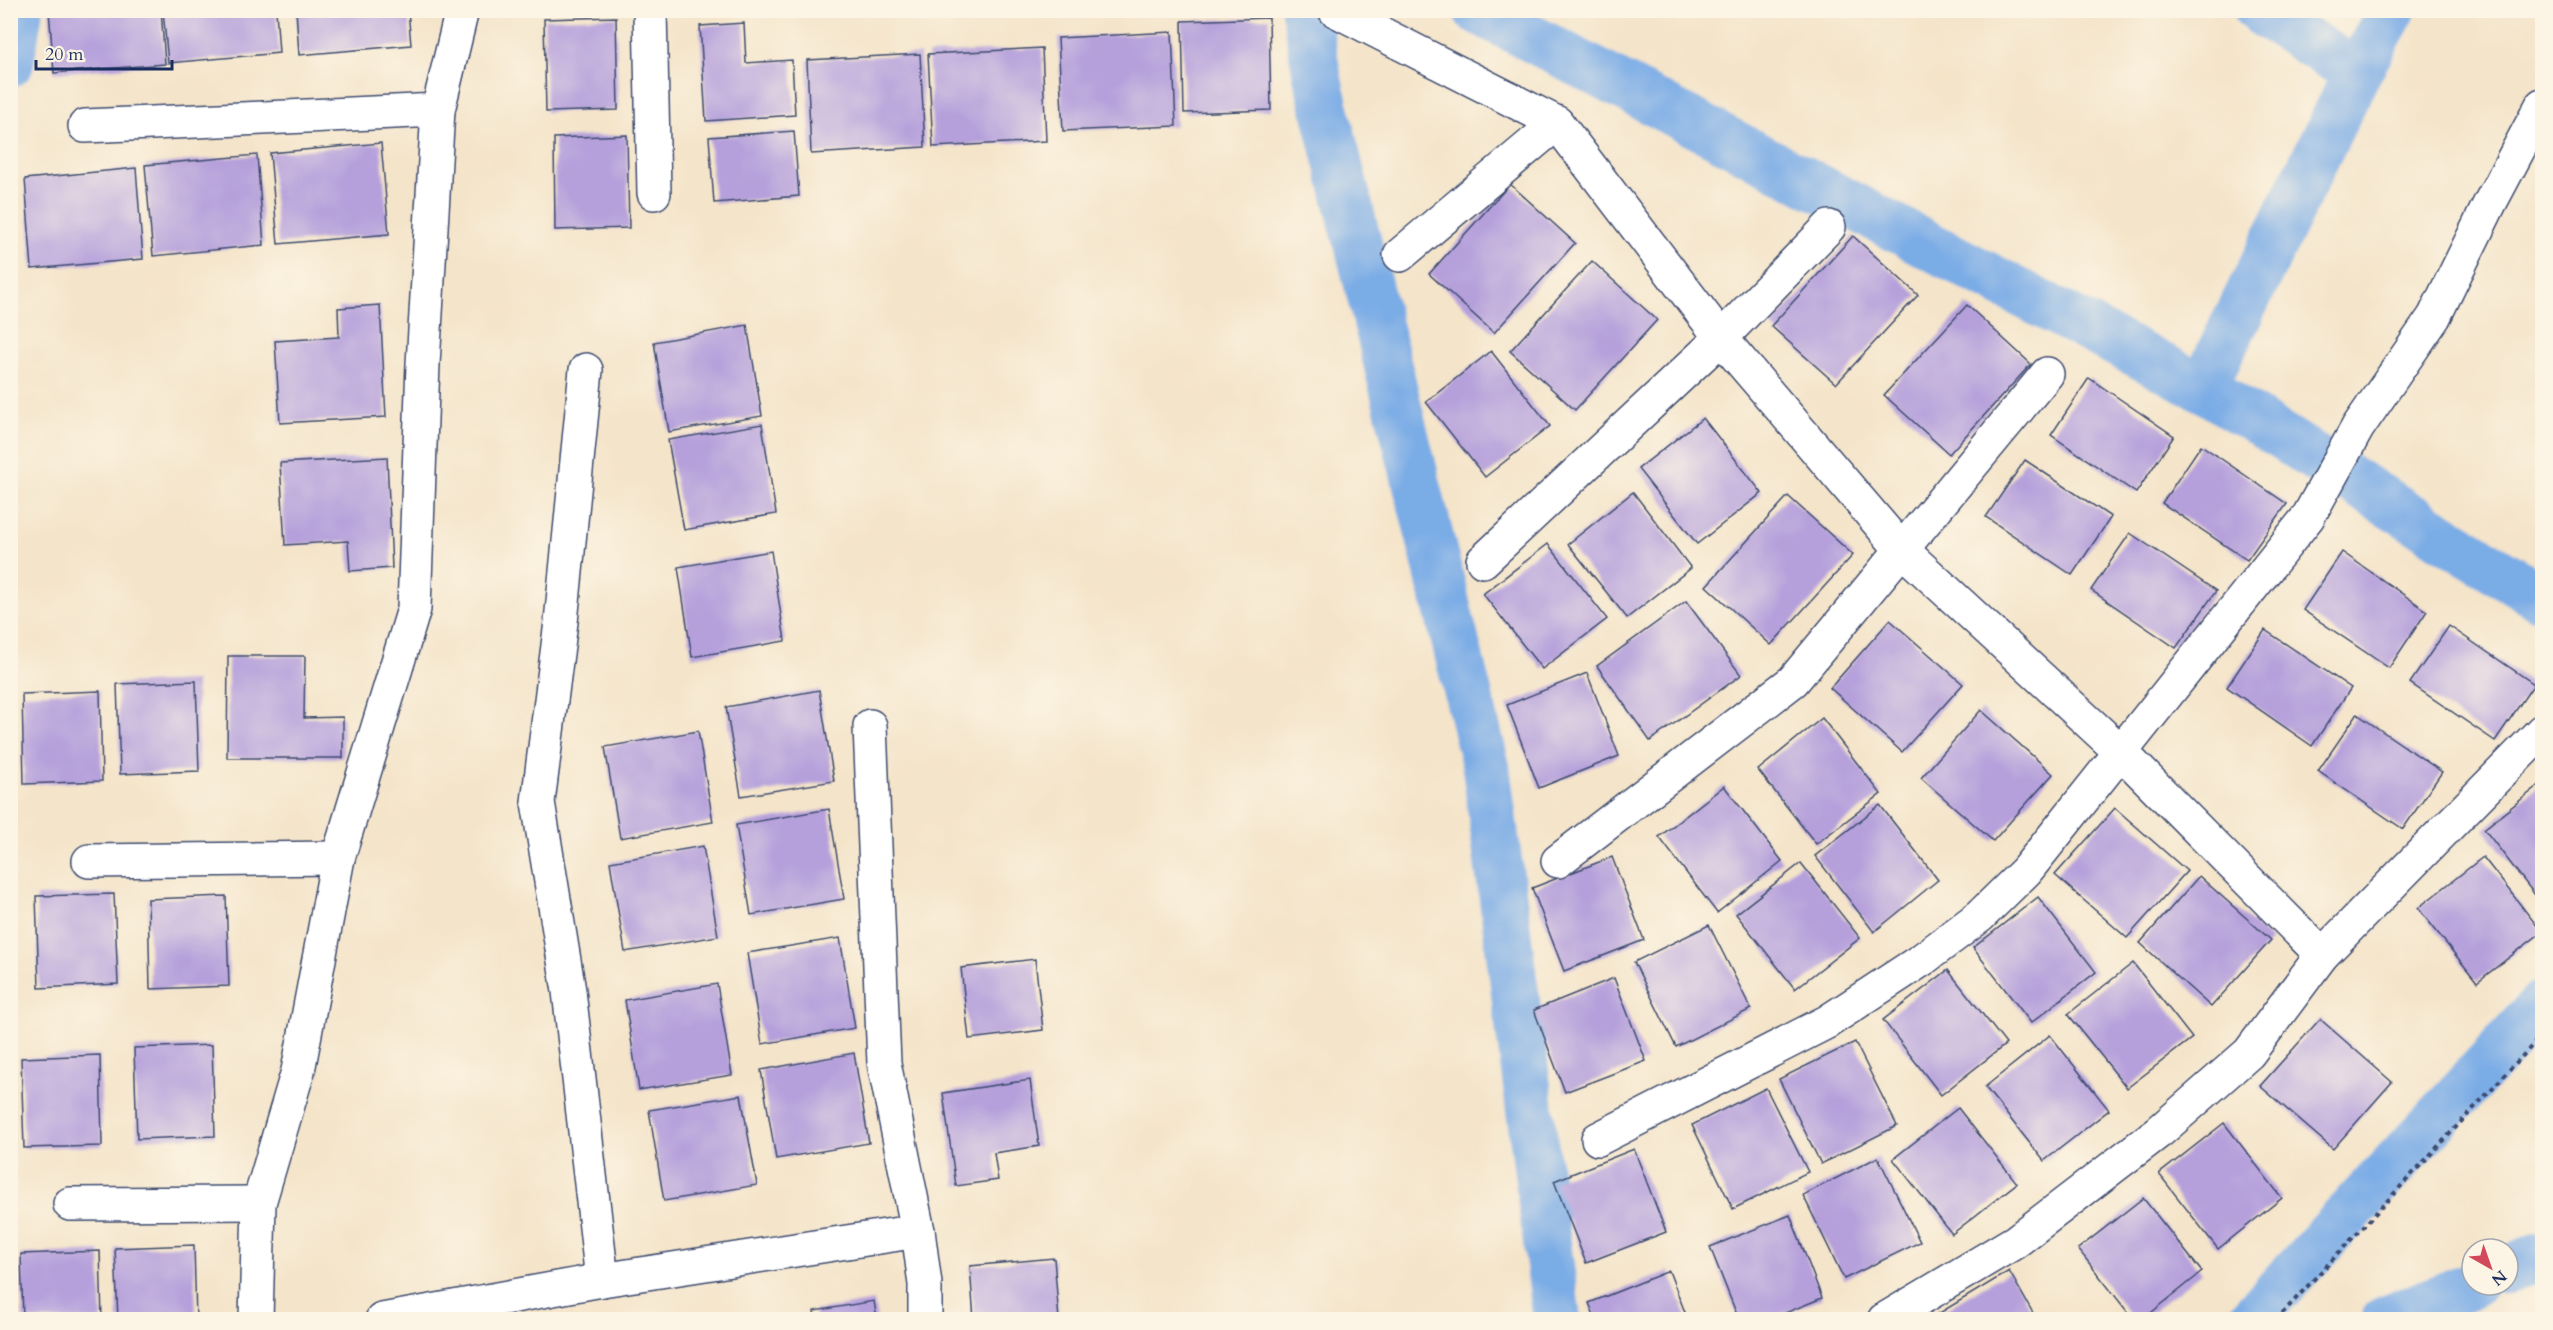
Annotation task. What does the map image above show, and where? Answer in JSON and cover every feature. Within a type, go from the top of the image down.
[{"type":"street","points":[[256,1320],[259,1203],[298,1071],[338,858],[414,609],[423,364],[438,110],[462,10]]},
{"type":"street","points":[[650,10],[654,194]]},
{"type":"street","points":[[1341,13],[1557,123],[1721,338],[1901,549],[2120,752],[2322,955]]},
{"type":"street","points":[[1598,1139],[1827,1022],[1923,959],[1980,916],[2026,871],[2308,517],[2358,427],[2434,317],[2490,203],[2542,105]]},
{"type":"street","points":[[85,126],[438,110]]},
{"type":"street","points":[[1400,255],[1557,123]]},
{"type":"street","points":[[1483,561],[1721,338],[1829,227]]},
{"type":"street","points":[[586,370],[561,622],[538,802],[569,991],[602,1280]]},
{"type":"street","points":[[1558,861],[1793,681],[2047,374]]},
{"type":"street","points":[[870,726],[884,1063],[918,1231],[925,1284],[925,1320]]},
{"type":"street","points":[[1884,1320],[2014,1242],[2160,1131],[2249,1053],[2322,955],[2542,731]]},
{"type":"street","points":[[89,861],[338,858]]},
{"type":"street","points":[[70,1204],[259,1203]]},
{"type":"street","points":[[382,1320],[602,1280],[918,1231]]},
{"type":"path","points":[[2276,1320],[2542,1035]]},
{"type":"building","points":[[49,10],[161,10],[165,64],[54,73]]},
{"type":"building","points":[[163,10],[276,10],[279,53],[168,63]]},
{"type":"building","points":[[296,10],[408,10],[411,45],[299,55]]},
{"type":"building","points":[[616,17],[618,110],[546,112],[544,19]]},
{"type":"building","points":[[1269,18],[1271,110],[1184,113],[1182,21]]},
{"type":"building","points":[[744,23],[746,63],[792,60],[795,115],[706,121],[700,26]]},
{"type":"building","points":[[1172,32],[1176,126],[1063,131],[1058,38]]},
{"type":"building","points":[[1042,48],[1046,141],[933,147],[928,54]]},
{"type":"building","points":[[920,54],[925,147],[811,154],[807,60]]},
{"type":"building","points":[[794,131],[799,196],[714,203],[709,137]]},
{"type":"building","points":[[627,135],[629,228],[555,230],[554,138]]},
{"type":"building","points":[[381,143],[389,234],[278,244],[270,153]]},
{"type":"building","points":[[257,155],[264,245],[153,256],[145,165]]},
{"type":"building","points":[[136,168],[143,259],[32,269],[25,179]]},
{"type":"building","points":[[1510,184],[1575,243],[1494,333],[1429,274]]},
{"type":"building","points":[[1853,236],[1918,295],[1836,384],[1771,326]]},
{"type":"building","points":[[1592,261],[1657,320],[1575,410],[1510,351]]},
{"type":"building","points":[[380,305],[386,417],[280,423],[275,341],[339,337],[338,308]]},
{"type":"building","points":[[1967,305],[2031,364],[1949,454],[1884,395]]},
{"type":"building","points":[[747,325],[762,416],[669,432],[654,342]]},
{"type":"building","points":[[1491,351],[1550,426],[1485,477],[1426,402]]},
{"type":"building","points":[[2089,378],[2174,436],[2136,493],[2051,435]]},
{"type":"building","points":[[1703,418],[1762,493],[1697,544],[1638,469]]},
{"type":"building","points":[[762,424],[776,514],[684,530],[668,440]]},
{"type":"building","points":[[2201,445],[2287,504],[2247,560],[2162,503]]},
{"type":"building","points":[[387,457],[392,568],[350,571],[348,541],[285,545],[280,463]]},
{"type":"building","points":[[2025,460],[2111,517],[2072,575],[1986,517]]},
{"type":"building","points":[[1633,492],[1691,568],[1627,618],[1568,544]]},
{"type":"building","points":[[1788,496],[1853,555],[1771,645],[1706,586]]},
{"type":"building","points":[[2130,533],[2216,591],[2176,648],[2091,590]]},
{"type":"building","points":[[1548,544],[1607,619],[1542,669],[1483,594]]},
{"type":"building","points":[[771,551],[785,641],[692,657],[678,567]]},
{"type":"building","points":[[2342,552],[2427,611],[2389,668],[2303,610]]},
{"type":"building","points":[[1686,601],[1741,675],[1650,741],[1597,666]]},
{"type":"building","points":[[1890,620],[1963,684],[1902,752],[1830,688]]},
{"type":"building","points":[[2449,626],[2534,684],[2495,741],[2410,683]]},
{"type":"building","points":[[2265,630],[2351,688],[2312,746],[2227,687]]},
{"type":"building","points":[[228,656],[305,656],[304,718],[343,717],[343,758],[227,758]]},
{"type":"building","points":[[1587,673],[1619,756],[1539,788],[1507,705]]},
{"type":"building","points":[[196,681],[199,771],[120,774],[117,684]]},
{"type":"building","points":[[819,690],[834,781],[741,796],[726,707]]},
{"type":"building","points":[[100,691],[102,781],[24,784],[22,694]]},
{"type":"building","points":[[1981,710],[2053,774],[1993,841],[1921,778]]},
{"type":"building","points":[[2357,714],[2442,772],[2403,829],[2318,771]]},
{"type":"building","points":[[1822,718],[1881,794],[1816,844],[1758,770]]},
{"type":"building","points":[[698,731],[713,822],[620,838],[605,747]]},
{"type":"building","points":[[2542,783],[2542,904],[2484,829]]},
{"type":"building","points":[[1724,786],[1782,861],[1717,913],[1659,837]]},
{"type":"building","points":[[1880,805],[1938,880],[1874,932],[1815,856]]},
{"type":"building","points":[[2115,808],[2187,871],[2127,938],[2055,875]]},
{"type":"building","points":[[829,809],[844,899],[751,915],[736,825]]},
{"type":"building","points":[[703,846],[718,936],[625,952],[610,862]]},
{"type":"building","points":[[1612,857],[1644,940],[1564,971],[1532,888]]},
{"type":"building","points":[[2483,857],[2542,932],[2477,982],[2418,908]]},
{"type":"building","points":[[1801,863],[1860,938],[1795,989],[1736,914]]},
{"type":"building","points":[[2199,876],[2271,940],[2211,1007],[2140,943]]},
{"type":"building","points":[[114,894],[118,984],[39,988],[36,896]]},
{"type":"building","points":[[226,896],[229,986],[150,989],[148,899]]},
{"type":"building","points":[[2038,897],[2096,972],[2031,1023],[1973,948]]},
{"type":"building","points":[[1709,925],[1751,1009],[1676,1047],[1634,962]]},
{"type":"building","points":[[840,938],[855,1028],[762,1044],[747,953]]},
{"type":"building","points":[[1035,959],[1043,1030],[969,1039],[961,968]]},
{"type":"building","points":[[2133,963],[2192,1038],[2127,1088],[2068,1014]]},
{"type":"building","points":[[1948,970],[2006,1044],[1941,1095],[1883,1020]]},
{"type":"building","points":[[1614,978],[1646,1061],[1565,1092],[1534,1010]]},
{"type":"building","points":[[717,984],[732,1075],[639,1090],[625,1000]]},
{"type":"building","points":[[2320,1019],[2392,1082],[2333,1149],[2260,1086]]},
{"type":"building","points":[[2050,1035],[2109,1110],[2044,1161],[1985,1087]]},
{"type":"building","points":[[1855,1042],[1897,1126],[1821,1164],[1779,1079]]},
{"type":"building","points":[[212,1045],[215,1136],[137,1139],[134,1048]]},
{"type":"building","points":[[854,1053],[869,1143],[776,1159],[761,1070]]},
{"type":"building","points":[[100,1055],[102,1146],[24,1148],[21,1058]]},
{"type":"building","points":[[1030,1080],[1039,1146],[994,1153],[998,1180],[956,1186],[943,1093]]},
{"type":"building","points":[[1766,1088],[1808,1172],[1733,1209],[1692,1125]]},
{"type":"building","points":[[741,1095],[757,1185],[664,1201],[649,1110]]},
{"type":"building","points":[[1958,1108],[2017,1183],[1952,1234],[1893,1159]]},
{"type":"building","points":[[2224,1123],[2282,1198],[2218,1249],[2159,1174]]},
{"type":"building","points":[[1634,1149],[1666,1232],[1586,1263],[1554,1181]]},
{"type":"building","points":[[1878,1157],[1920,1242],[1844,1279],[1803,1195]]},
{"type":"building","points":[[2143,1198],[2202,1272],[2142,1320],[2134,1320],[2078,1249]]},
{"type":"building","points":[[1790,1215],[1822,1298],[1768,1320],[1739,1320],[1710,1247]]},
{"type":"building","points":[[194,1245],[196,1320],[118,1320],[115,1248]]},
{"type":"building","points":[[100,1251],[102,1320],[23,1320],[21,1254]]},
{"type":"building","points":[[1054,1258],[1059,1320],[974,1320],[970,1266]]},
{"type":"building","points":[[1669,1271],[1688,1320],[1596,1320],[1589,1303]]},
{"type":"building","points":[[2009,1271],[2037,1320],[1928,1320]]},
{"type":"building","points":[[874,1301],[877,1320],[815,1320],[814,1311]]},
{"type":"waterway","points":[[10,63],[19,10]]},
{"type":"waterway","points":[[1305,10],[1318,80],[1486,767],[1557,1320]]},
{"type":"waterway","points":[[1477,10],[2203,388],[2542,598]]},
{"type":"waterway","points":[[2258,10],[2357,73]]},
{"type":"waterway","points":[[2203,388],[2357,73],[2392,10]]},
{"type":"waterway","points":[[2250,1320],[2542,1005]]},
{"type":"waterway","points":[[2520,1265],[2542,1256]]},
{"type":"waterway","points":[[2385,1320],[2460,1290]]}]
